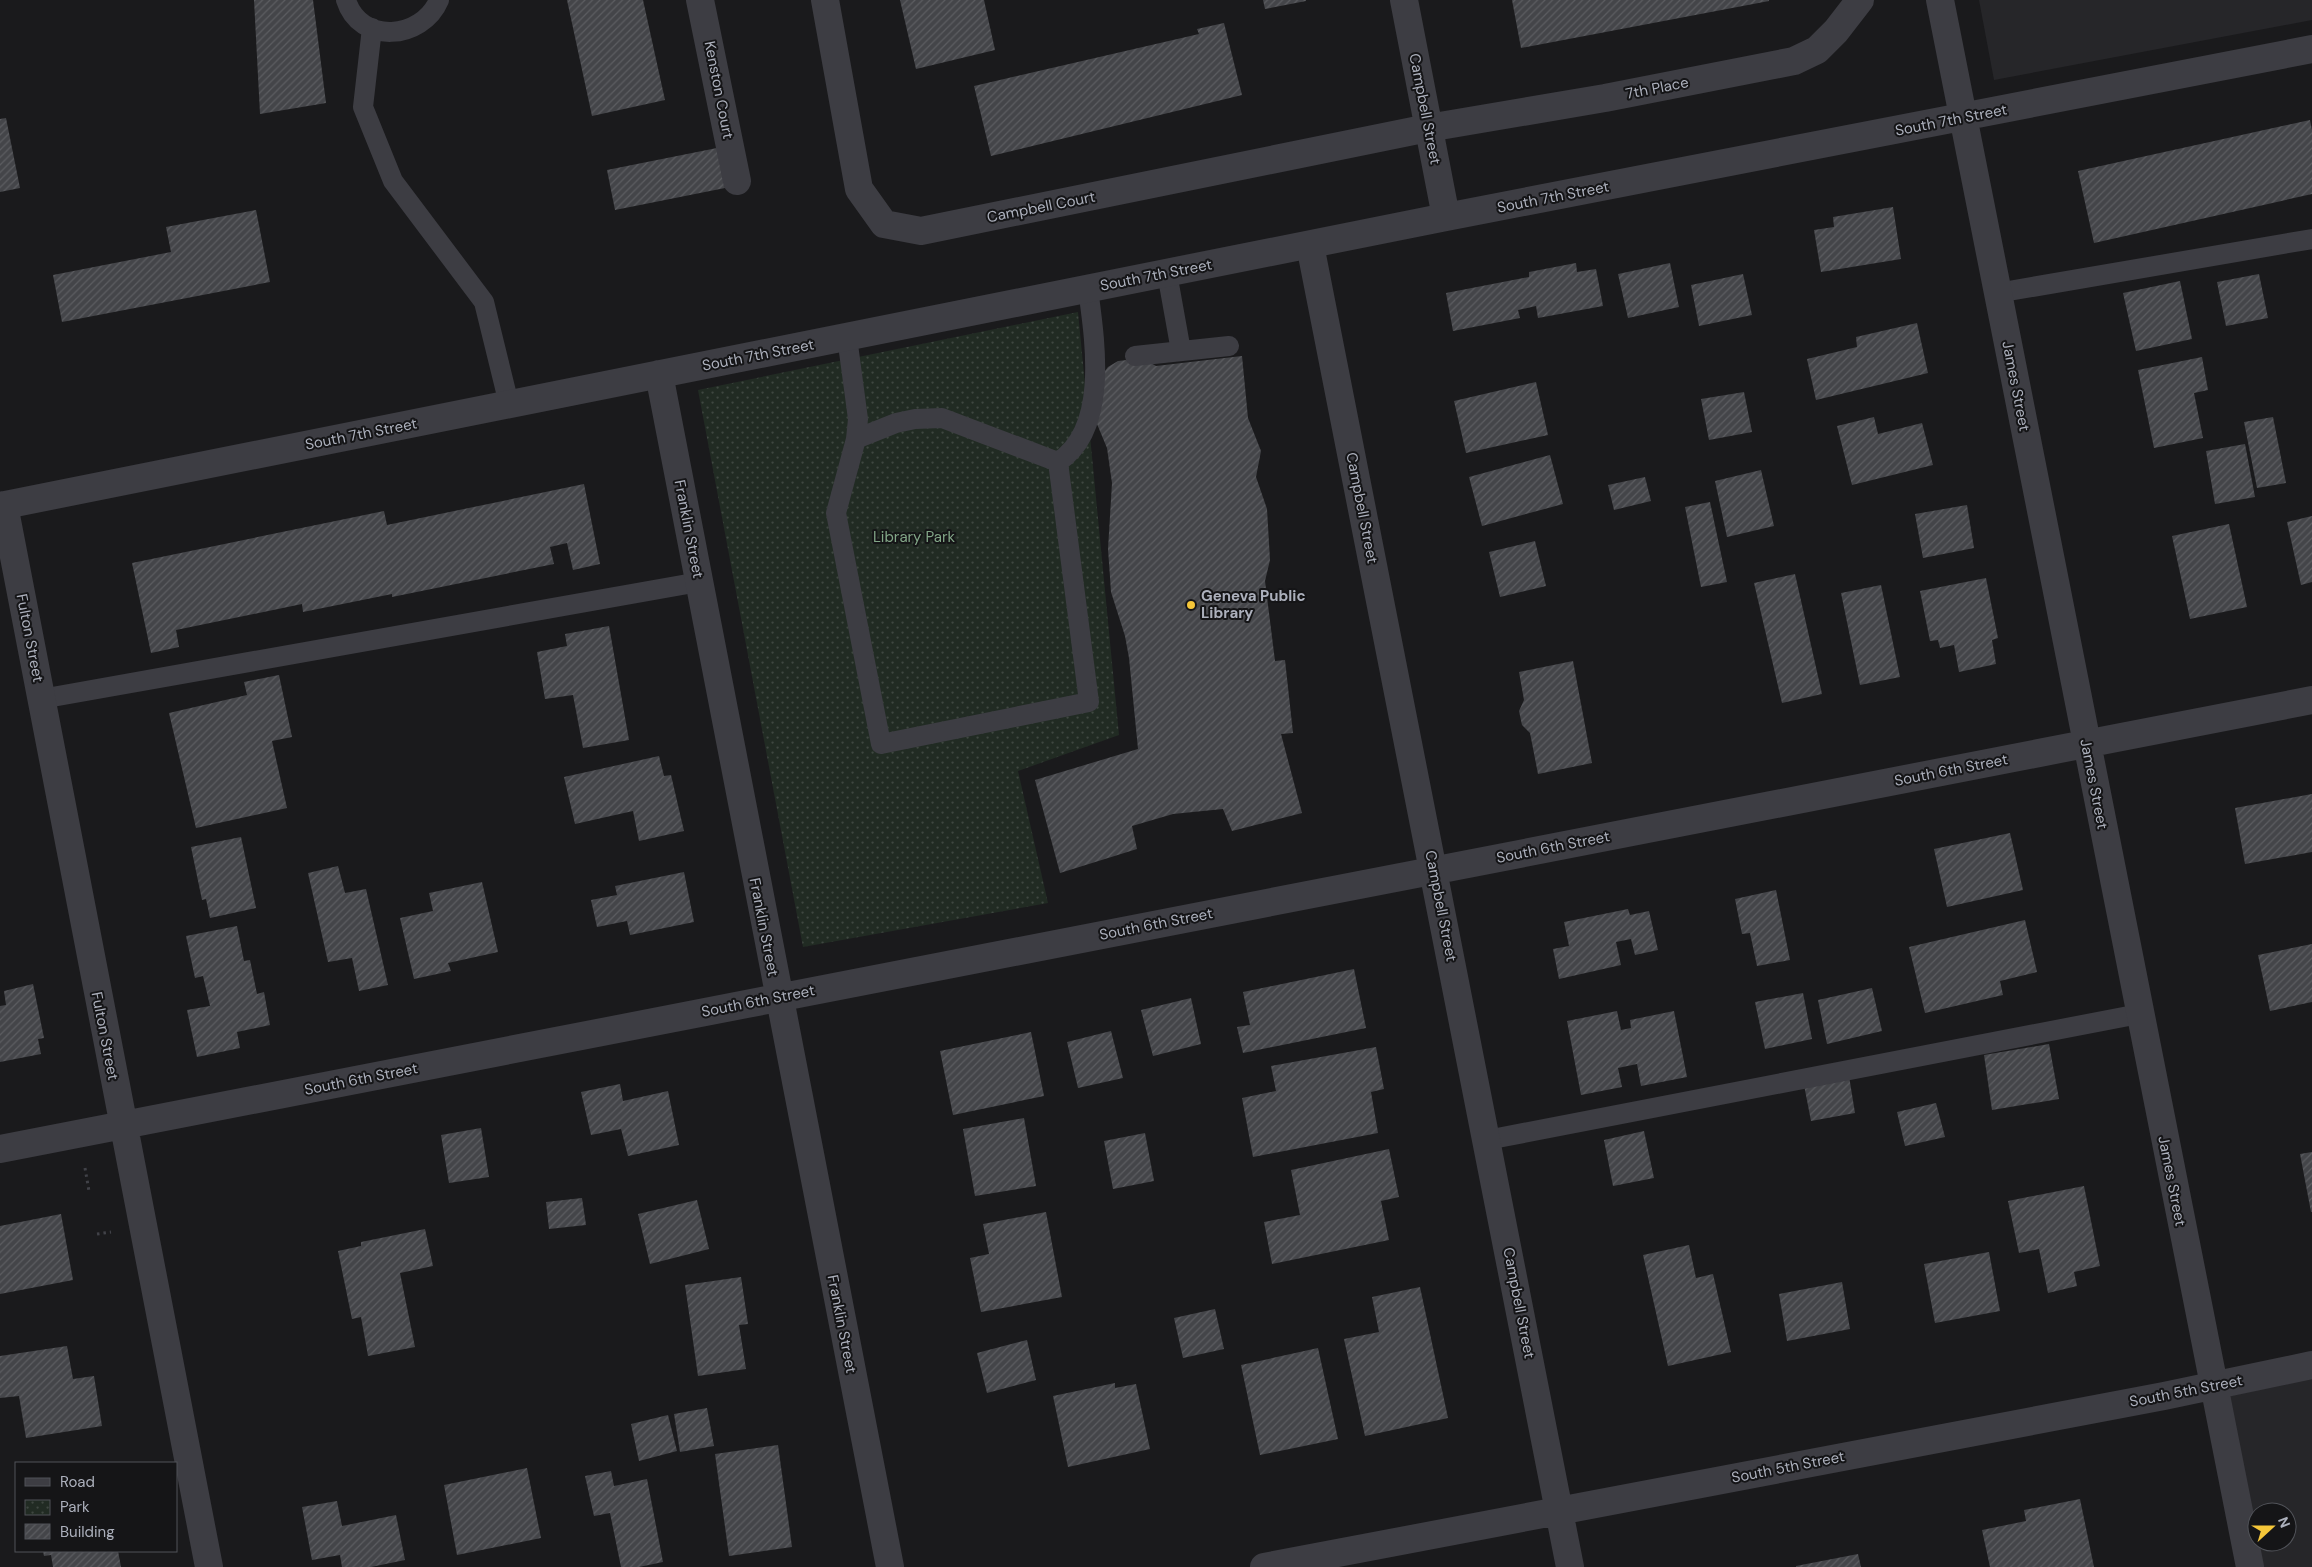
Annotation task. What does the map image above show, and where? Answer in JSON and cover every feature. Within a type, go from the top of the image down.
[{"type":"street","name":"Kenston Court","points":[[700,0],[737,181]]},
{"type":"street","name":"Campbell Court","points":[[824,0],[859,189],[884,224],[922,231],[1428,128]]},
{"type":"street","name":"Campbell Street","points":[[1404,0],[1446,217]]},
{"type":"street","name":"7th Place","points":[[1428,128],[1605,98],[1794,61],[1817,50],[1836,31],[1860,0]]},
{"type":"street","name":"James Street","points":[[1940,0],[2139,1014],[2250,1567]]},
{"type":"street","name":"South 7th Street","points":[[2,505],[1446,217],[2312,49]]},
{"type":"street","name":"Campbell Street","points":[[1310,245],[1570,1567]]},
{"type":"street","name":"Franklin Street","points":[[659,374],[778,997],[890,1567]]},
{"type":"street","name":"Fulton Street","points":[[2,505],[209,1567]]},
{"type":"street","name":"South 6th Street","points":[[0,1149],[2312,700]]},
{"type":"street","name":"South 5th Street","points":[[1264,1567],[2213,1386],[2312,1365]]},
{"type":"lane","points":[[346,0],[358,19],[372,28],[387,33],[403,32],[418,26],[430,16],[439,0]]},
{"type":"lane","points":[[372,28],[363,107],[393,181],[484,302],[509,404]]},
{"type":"lane","points":[[1998,293],[2312,239]]},
{"type":"lane","points":[[1167,273],[1181,351]]},
{"type":"lane","points":[[1058,462],[1070,455],[1079,444],[1086,428],[1090,408],[1096,346],[1088,289]]},
{"type":"lane","points":[[847,337],[858,419],[856,438],[836,513],[881,744],[1088,702],[1058,462]]},
{"type":"lane","points":[[1136,356],[1229,346]]},
{"type":"lane","points":[[856,438],[896,423],[915,419],[942,418],[1058,462]]},
{"type":"lane","points":[[41,699],[699,582]]},
{"type":"lane","points":[[1487,1140],[2139,1014]]},
{"type":"path","points":[[84,1166],[90,1191]]},
{"type":"shaded area","points":[[1979,0],[2312,0],[2312,20],[1994,80]]},
{"type":"shaded area","points":[[2312,1378],[2312,1567],[2261,1567],[2258,1552],[2297,1552],[2297,1502],[2247,1502],[2225,1397]]},
{"type":"green space","name":"Library Park","points":[[1078,312],[1119,735],[1018,771],[1048,903],[803,947],[698,390]]},
{"type":"building","points":[[254,0],[313,0],[326,103],[260,114]]},
{"type":"building","points":[[567,0],[643,0],[665,100],[592,116]]},
{"type":"building","points":[[900,0],[984,0],[995,50],[916,69]]},
{"type":"building","points":[[1263,0],[1306,0],[1306,1],[1265,9]]},
{"type":"building","points":[[1512,0],[1769,0],[1769,1],[1521,48]]},
{"type":"building","points":[[1224,23],[1242,95],[991,156],[974,86],[1199,34],[1197,29]]},
{"type":"building","points":[[6,118],[20,188],[0,192],[0,119]]},
{"type":"building","points":[[2310,120],[2312,130],[2312,194],[2094,243],[2078,171]]},
{"type":"building","points":[[717,148],[725,188],[615,210],[607,170]]},
{"type":"building","points":[[1893,207],[1901,259],[1821,272],[1814,230],[1834,227],[1833,217]]},
{"type":"building","points":[[256,210],[270,282],[62,322],[53,275],[171,252],[166,227]]},
{"type":"building","points":[[1576,263],[1577,272],[1596,269],[1603,306],[1538,318],[1536,306],[1518,310],[1520,318],[1453,331],[1446,293],[1529,277],[1529,272]]},
{"type":"building","points":[[1670,263],[1679,307],[1628,318],[1618,274]]},
{"type":"building","points":[[1743,274],[1752,315],[1699,326],[1691,285]]},
{"type":"building","points":[[2259,274],[2268,318],[2226,326],[2217,282]]},
{"type":"building","points":[[2180,281],[2192,339],[2136,351],[2123,293]]},
{"type":"building","points":[[1917,323],[1928,373],[1816,400],[1807,359],[1857,347],[1856,337]]},
{"type":"building","name":"Geneva Public Library","points":[[1242,356],[1248,418],[1261,451],[1256,477],[1267,509],[1270,560],[1265,581],[1275,661],[1285,660],[1293,733],[1281,734],[1302,813],[1232,831],[1223,809],[1173,814],[1132,826],[1137,849],[1060,873],[1035,780],[1138,749],[1129,658],[1125,636],[1111,592],[1108,549],[1112,483],[1107,448],[1097,424],[1095,384],[1108,367],[1118,361],[1136,359],[1156,366]]},
{"type":"building","points":[[2202,357],[2208,390],[2194,393],[2203,438],[2154,448],[2138,370]]},
{"type":"building","points":[[1536,382],[1548,435],[1466,453],[1454,401]]},
{"type":"building","points":[[1744,392],[1752,432],[1709,440],[1701,399]]},
{"type":"building","points":[[1874,417],[1878,434],[1922,423],[1933,465],[1852,485],[1837,426]]},
{"type":"building","points":[[2273,417],[2286,483],[2257,488],[2244,422]]},
{"type":"building","points":[[2245,444],[2255,497],[2215,504],[2206,451]]},
{"type":"building","points":[[1550,455],[1563,504],[1482,526],[1469,477]]},
{"type":"building","points":[[1761,470],[1774,526],[1727,537],[1715,481]]},
{"type":"building","points":[[1645,477],[1651,501],[1614,510],[1608,485]]},
{"type":"building","points":[[584,484],[600,564],[573,570],[567,543],[550,547],[554,564],[392,597],[392,594],[303,612],[302,604],[176,630],[179,647],[151,653],[132,563],[384,511],[387,525]]},
{"type":"building","points":[[1710,502],[1727,582],[1701,587],[1685,507]]},
{"type":"building","points":[[1967,505],[1974,548],[1923,558],[1915,514]]},
{"type":"building","points":[[2312,516],[2312,582],[2301,585],[2287,522]]},
{"type":"building","points":[[2229,524],[2247,607],[2190,619],[2172,536]]},
{"type":"building","points":[[1535,541],[1546,586],[1500,597],[1489,552]]},
{"type":"building","points":[[1795,574],[1822,694],[1782,703],[1754,583]]},
{"type":"building","points":[[1986,578],[1998,638],[1992,640],[1996,664],[1959,672],[1954,645],[1940,648],[1938,640],[1930,641],[1920,591]]},
{"type":"building","points":[[1881,585],[1900,677],[1860,685],[1841,593]]},
{"type":"building","points":[[609,626],[629,740],[583,748],[573,695],[545,699],[537,652],[567,646],[565,634]]},
{"type":"building","points":[[1573,661],[1592,763],[1538,774],[1530,733],[1522,725],[1519,711],[1524,700],[1519,672]]},
{"type":"building","points":[[279,675],[292,737],[272,741],[287,808],[196,828],[169,713],[247,695],[244,682]]},
{"type":"building","points":[[659,756],[664,776],[671,775],[684,831],[639,841],[633,811],[575,824],[564,777]]},
{"type":"building","points":[[2312,794],[2312,852],[2245,864],[2235,808]]},
{"type":"building","points":[[2010,833],[2023,890],[1947,907],[1934,849]]},
{"type":"building","points":[[241,837],[256,908],[210,918],[206,899],[202,900],[191,847]]},
{"type":"building","points":[[338,866],[345,893],[366,889],[388,985],[359,991],[352,958],[328,962],[308,873]]},
{"type":"building","points":[[684,872],[694,922],[630,935],[627,921],[597,927],[591,900],[617,895],[615,886]]},
{"type":"building","points":[[482,882],[498,952],[448,963],[451,971],[414,979],[400,918],[433,911],[429,893]]},
{"type":"building","points":[[1776,890],[1790,960],[1757,966],[1750,933],[1742,934],[1735,899]]},
{"type":"building","points":[[1628,909],[1630,915],[1649,911],[1658,950],[1635,955],[1631,939],[1616,942],[1621,965],[1559,979],[1553,949],[1569,946],[1564,922]]},
{"type":"building","points":[[2025,920],[2037,972],[2000,981],[2003,995],[1925,1013],[1909,947]]},
{"type":"building","points":[[237,926],[244,961],[250,960],[257,994],[264,992],[270,1025],[237,1032],[240,1048],[197,1057],[187,1010],[210,1006],[203,976],[195,978],[186,936]]},
{"type":"building","points":[[2312,944],[2312,1002],[2270,1011],[2258,955]]},
{"type":"building","points":[[1354,969],[1366,1028],[1243,1053],[1237,1027],[1250,1025],[1243,992]]},
{"type":"building","points":[[33,984],[44,1038],[38,1039],[41,1054],[0,1062],[0,1006],[6,1005],[4,991]]},
{"type":"building","points":[[1872,988],[1882,1031],[1827,1044],[1818,1000]]},
{"type":"building","points":[[1803,993],[1812,1039],[1765,1049],[1755,1002]]},
{"type":"building","points":[[1191,998],[1201,1044],[1153,1056],[1141,1010]]},
{"type":"building","points":[[1617,1011],[1621,1030],[1631,1028],[1630,1020],[1674,1011],[1687,1077],[1641,1086],[1637,1064],[1618,1068],[1622,1087],[1581,1095],[1567,1021]]},
{"type":"building","points":[[1111,1031],[1123,1078],[1078,1088],[1067,1042]]},
{"type":"building","points":[[1031,1032],[1044,1096],[953,1115],[940,1051]]},
{"type":"building","points":[[2049,1044],[2059,1099],[1992,1110],[1984,1055]]},
{"type":"building","points":[[1376,1047],[1384,1089],[1371,1092],[1378,1133],[1253,1157],[1242,1098],[1276,1091],[1271,1066]]},
{"type":"building","points":[[1849,1076],[1855,1113],[1811,1121],[1804,1085]]},
{"type":"building","points":[[620,1084],[623,1101],[668,1091],[679,1145],[628,1156],[621,1129],[591,1135],[581,1092]]},
{"type":"building","points":[[1936,1103],[1945,1137],[1905,1146],[1897,1112]]},
{"type":"building","points":[[1024,1118],[1036,1186],[975,1196],[963,1129]]},
{"type":"building","points":[[481,1128],[489,1177],[449,1183],[441,1135]]},
{"type":"building","points":[[1644,1131],[1654,1178],[1613,1186],[1604,1140]]},
{"type":"building","points":[[1145,1133],[1154,1181],[1113,1189],[1104,1141]]},
{"type":"building","points":[[1389,1149],[1399,1197],[1381,1201],[1389,1240],[1272,1264],[1264,1222],[1300,1215],[1291,1170]]},
{"type":"building","points":[[2312,1152],[2312,1212],[2311,1212],[2300,1154]]},
{"type":"building","points":[[2084,1186],[2100,1266],[2074,1272],[2077,1286],[2048,1293],[2039,1249],[2019,1253],[2008,1201]]},
{"type":"building","points":[[582,1198],[586,1225],[549,1229],[546,1202]]},
{"type":"building","points":[[697,1200],[709,1249],[650,1264],[638,1214]]},
{"type":"building","points":[[1046,1212],[1062,1297],[981,1312],[970,1258],[989,1254],[983,1224]]},
{"type":"building","points":[[61,1214],[73,1280],[0,1294],[0,1226]]},
{"type":"building","points":[[425,1229],[433,1266],[400,1273],[415,1347],[368,1356],[361,1317],[352,1319],[338,1251],[361,1246],[361,1242]]},
{"type":"building","points":[[1689,1245],[1696,1278],[1713,1274],[1731,1352],[1668,1366],[1643,1255]]},
{"type":"building","points":[[1989,1252],[2000,1311],[1935,1323],[1924,1264]]},
{"type":"building","points":[[741,1277],[748,1324],[739,1325],[746,1369],[698,1376],[685,1285]]},
{"type":"building","points":[[1842,1282],[1850,1329],[1787,1341],[1779,1294]]},
{"type":"building","points":[[1420,1287],[1448,1418],[1365,1436],[1344,1339],[1379,1332],[1372,1297]]},
{"type":"building","points":[[1215,1309],[1224,1349],[1183,1358],[1174,1318]]},
{"type":"building","points":[[1027,1340],[1036,1380],[987,1393],[977,1353]]},
{"type":"building","points":[[67,1346],[73,1379],[94,1376],[102,1426],[26,1438],[19,1396],[0,1398],[0,1356]]},
{"type":"building","points":[[1318,1348],[1338,1439],[1260,1455],[1241,1365]]},
{"type":"building","points":[[1115,1383],[1115,1388],[1136,1384],[1150,1449],[1068,1467],[1053,1396]]},
{"type":"building","points":[[707,1408],[714,1446],[680,1452],[674,1414]]},
{"type":"building","points":[[668,1415],[677,1451],[639,1461],[631,1424]]},
{"type":"building","points":[[778,1445],[792,1547],[729,1556],[715,1454]]},
{"type":"building","points":[[527,1468],[541,1538],[457,1555],[444,1485]]},
{"type":"building","points":[[611,1471],[614,1486],[647,1479],[663,1562],[639,1567],[621,1567],[610,1513],[594,1516],[585,1476]]},
{"type":"building","points":[[2080,1499],[2094,1567],[1990,1567],[1982,1530],[2026,1521],[2024,1510]]},
{"type":"building","points":[[337,1501],[342,1526],[396,1515],[405,1560],[371,1567],[342,1567],[340,1555],[312,1560],[302,1507]]},
{"type":"building","points":[[43,1552],[118,1552],[121,1567],[53,1567],[51,1555],[44,1556]]},
{"type":"building","points":[[1858,1554],[1861,1567],[1796,1567],[1796,1566]]},
{"type":"place","name":"Geneva Public Library","points":[[1191,605]]}]
